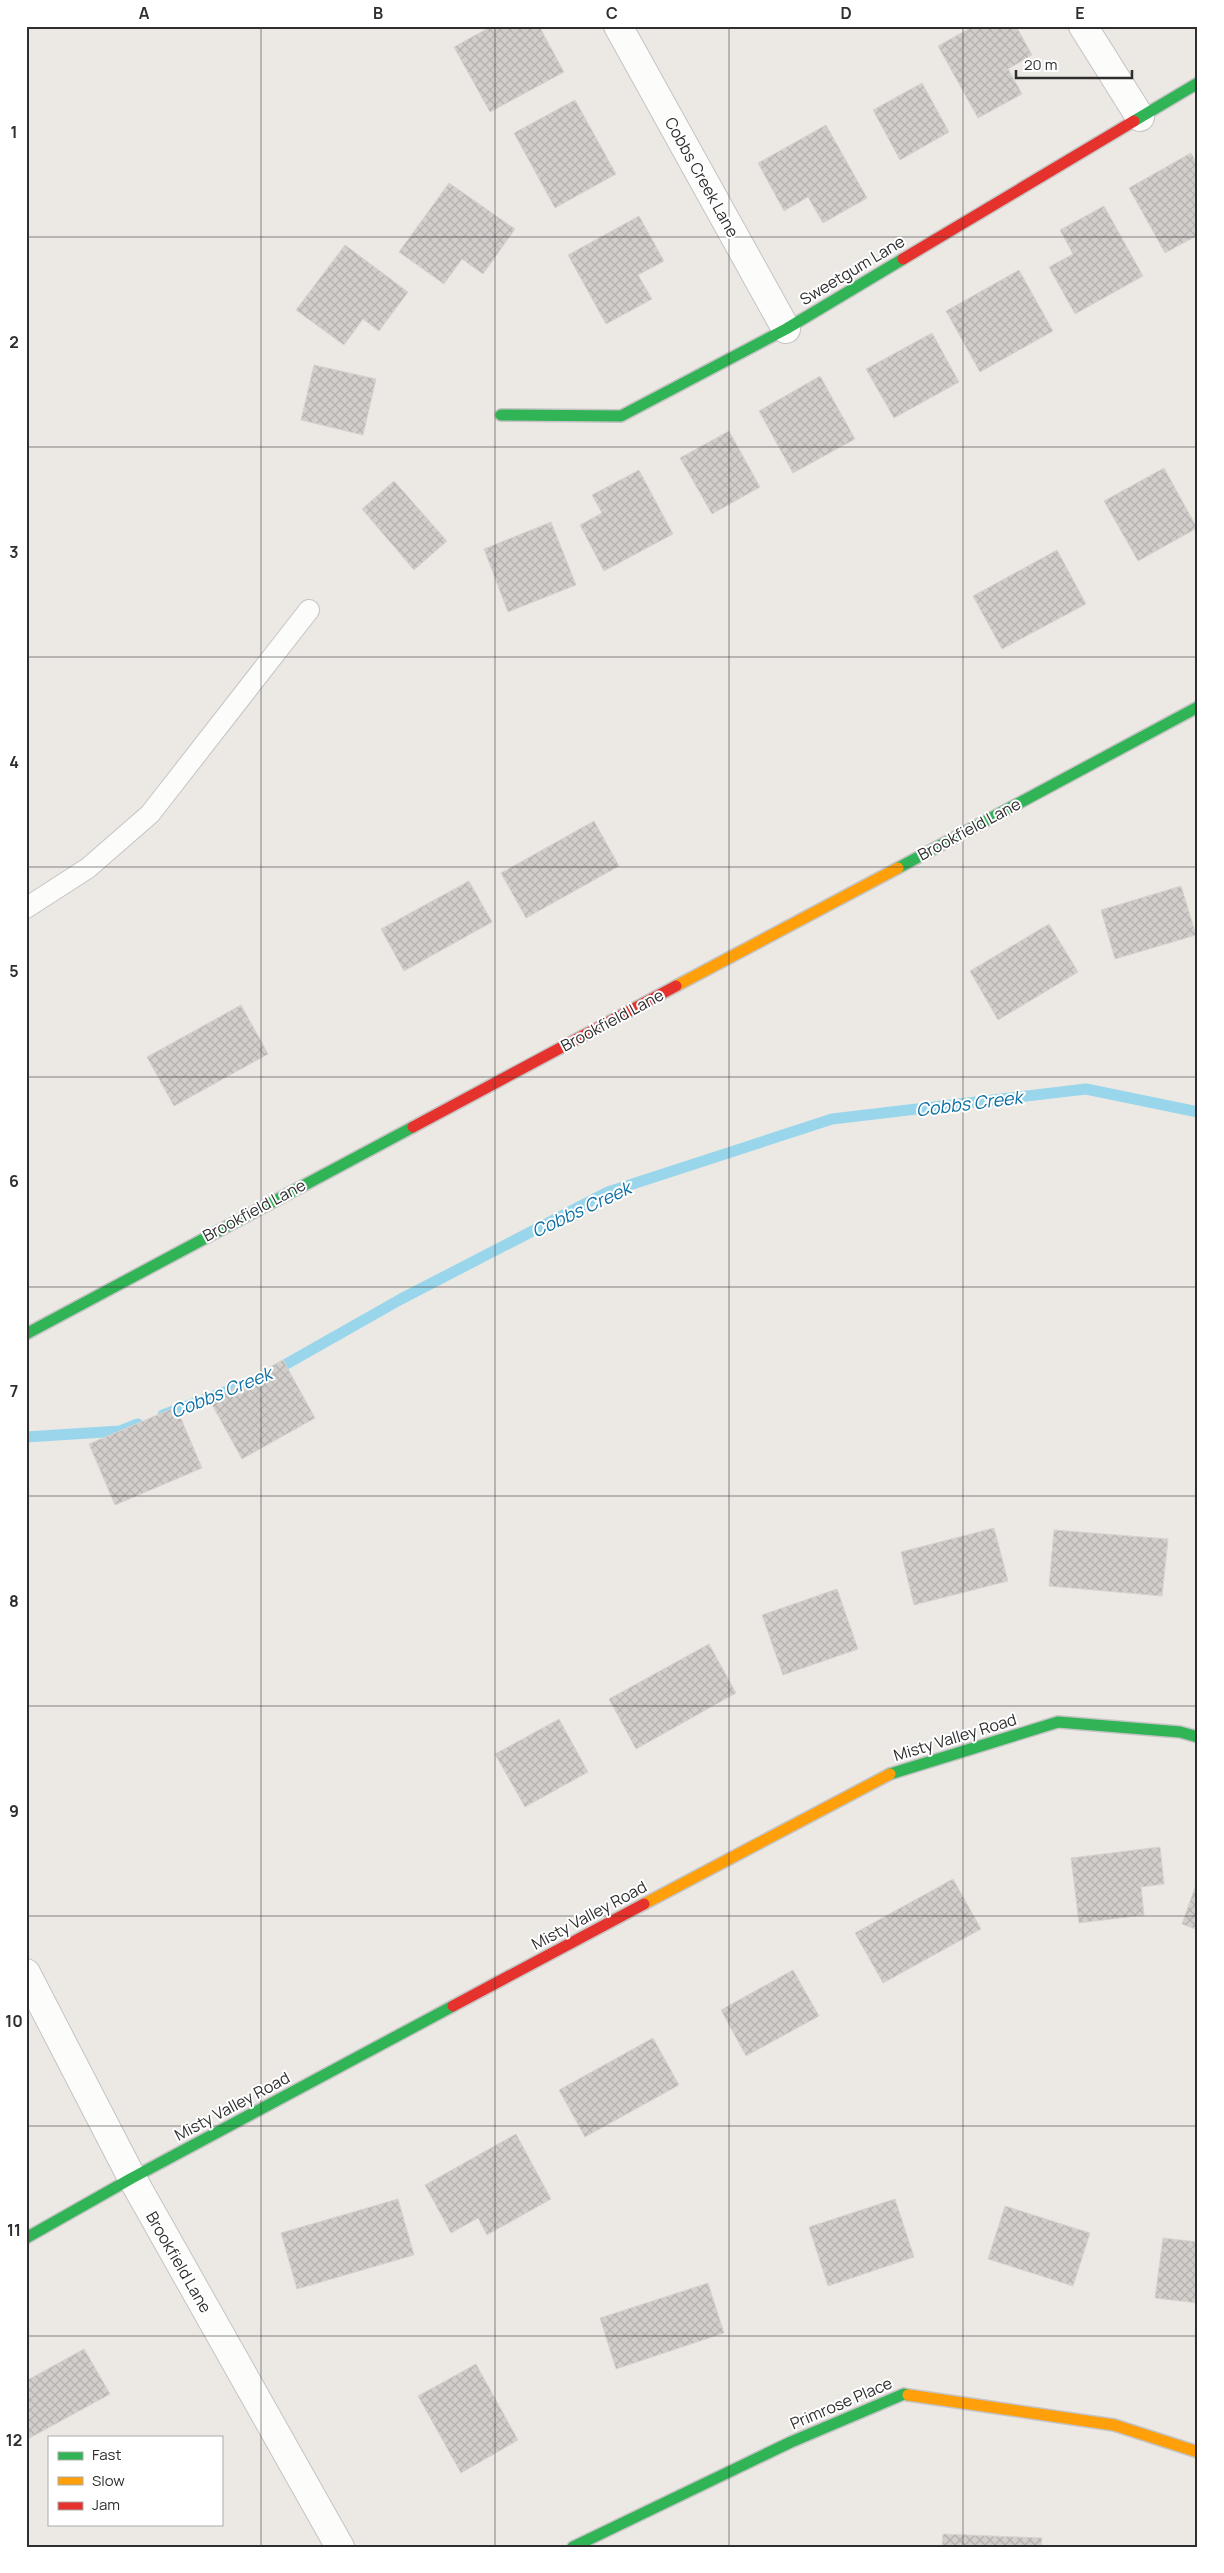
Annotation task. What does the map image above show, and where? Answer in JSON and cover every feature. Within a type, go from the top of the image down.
[{"type":"street","name":"Cobbs Creek Lane","points":[[618,26],[786,328]]},
{"type":"street","points":[[1083,26],[1140,117]]},
{"type":"street","name":"Sweetgum Lane","points":[[501,415],[621,416],[786,328],[1198,83]]},
{"type":"street","name":"Brookfield Lane","points":[[26,1334],[93,1296],[1198,707]]},
{"type":"street","name":"Misty Valley Road","points":[[26,2238],[132,2178],[883,1776],[1058,1722],[1180,1732],[1198,1736]]},
{"type":"street","name":"Brookfield Lane","points":[[26,1973],[132,2178],[340,2547]]},
{"type":"street","name":"Primrose Place","points":[[573,2547],[791,2442],[904,2394],[1114,2425],[1198,2452]]},
{"type":"lane","points":[[26,908],[88,868],[150,814],[309,610]]},
{"type":"building","points":[[492,26],[539,26],[564,72],[490,112],[454,47]]},
{"type":"building","points":[[974,26],[1016,26],[1032,55],[1008,69],[1022,94],[978,118],[938,46]]},
{"type":"building","points":[[922,83],[949,132],[900,160],[873,110]]},
{"type":"building","points":[[575,100],[616,174],[555,208],[514,133]]},
{"type":"building","points":[[826,125],[867,198],[823,223],[808,197],[784,211],[758,163]]},
{"type":"building","points":[[1191,153],[1198,166],[1198,235],[1165,253],[1129,188]]},
{"type":"building","points":[[449,183],[515,229],[483,274],[462,259],[444,284],[399,252]]},
{"type":"building","points":[[1104,206],[1143,276],[1075,314],[1049,267],[1073,254],[1060,230]]},
{"type":"building","points":[[639,216],[664,261],[638,275],[652,299],[606,324],[568,255]]},
{"type":"building","points":[[345,245],[408,292],[379,331],[363,319],[344,345],[296,310]]},
{"type":"building","points":[[1019,270],[1053,331],[980,372],[946,311]]},
{"type":"building","points":[[932,333],[959,382],[894,418],[866,369]]},
{"type":"building","points":[[314,365],[376,379],[363,435],[301,420]]},
{"type":"building","points":[[820,376],[855,439],[793,473],[759,411]]},
{"type":"building","points":[[729,431],[760,487],[712,514],[680,458]]},
{"type":"building","points":[[1164,468],[1197,528],[1138,561],[1104,501]]},
{"type":"building","points":[[639,470],[673,534],[604,571],[580,525],[602,513],[592,495]]},
{"type":"building","points":[[394,481],[447,541],[414,570],[362,509]]},
{"type":"building","points":[[551,522],[576,585],[508,612],[484,549]]},
{"type":"building","points":[[1057,550],[1086,604],[1002,649],[973,596]]},
{"type":"building","points":[[594,821],[619,866],[526,918],[501,873]]},
{"type":"building","points":[[469,881],[492,922],[404,971],[381,929]]},
{"type":"building","points":[[1181,886],[1196,935],[1115,959],[1101,910]]},
{"type":"building","points":[[1049,924],[1078,972],[998,1020],[970,971]]},
{"type":"building","points":[[241,1005],[268,1054],[174,1106],[147,1057]]},
{"type":"building","points":[[283,1360],[315,1418],[242,1459],[210,1401]]},
{"type":"building","points":[[176,1407],[202,1468],[115,1505],[89,1444]]},
{"type":"building","points":[[994,1528],[1008,1581],[914,1605],[901,1552]]},
{"type":"building","points":[[1054,1530],[1168,1539],[1162,1596],[1049,1586]]},
{"type":"building","points":[[837,1589],[858,1649],[783,1675],[762,1615]]},
{"type":"building","points":[[709,1644],[736,1693],[636,1749],[609,1699]]},
{"type":"building","points":[[559,1719],[588,1772],[525,1807],[495,1754]]},
{"type":"building","points":[[1160,1847],[1164,1884],[1141,1887],[1144,1915],[1079,1923],[1071,1858]]},
{"type":"building","points":[[953,1879],[981,1929],[883,1983],[855,1933]]},
{"type":"building","points":[[1198,1879],[1198,1930],[1182,1924]]},
{"type":"building","points":[[793,1970],[819,2016],[746,2056],[721,2010]]},
{"type":"building","points":[[653,2038],[679,2085],[585,2137],[559,2090]]},
{"type":"building","points":[[516,2134],[551,2199],[487,2235],[478,2218],[451,2233],[425,2185]]},
{"type":"building","points":[[398,2199],[414,2255],[297,2289],[281,2233]]},
{"type":"building","points":[[895,2199],[914,2257],[828,2286],[809,2227]]},
{"type":"building","points":[[1005,2206],[1090,2233],[1073,2286],[988,2259]]},
{"type":"building","points":[[1163,2238],[1198,2242],[1198,2303],[1155,2298]]},
{"type":"building","points":[[708,2283],[724,2333],[616,2369],[600,2318]]},
{"type":"building","points":[[84,2349],[110,2394],[26,2440],[26,2381]]},
{"type":"building","points":[[476,2364],[518,2440],[461,2473],[418,2396]]},
{"type":"building","points":[[943,2534],[1042,2538],[1041,2547],[942,2547]]},
{"type":"waterway","name":"Cobbs Creek","points":[[274,1371],[401,1299],[608,1192],[832,1119],[1086,1089],[1198,1112]]},
{"type":"waterway","name":"Cobbs Creek","points":[[163,1415],[241,1386]]},
{"type":"waterway","name":"Cobbs Creek","points":[[26,1437],[120,1431],[138,1424]]},
{"type":"traffic: fast","points":[[1134,121],[1198,83]]},
{"type":"traffic: fast","points":[[501,415],[621,416],[786,329],[903,259]]},
{"type":"traffic: fast","points":[[898,868],[1198,707]]},
{"type":"traffic: fast","points":[[26,1334],[413,1127]]},
{"type":"traffic: fast","points":[[890,1774],[1058,1722],[1180,1732],[1198,1737]]},
{"type":"traffic: fast","points":[[26,2238],[132,2178],[453,2006]]},
{"type":"traffic: fast","points":[[573,2547],[791,2442],[904,2394],[908,2395]]},
{"type":"traffic: slow","points":[[676,986],[898,868]]},
{"type":"traffic: slow","points":[[644,1904],[890,1774]]},
{"type":"traffic: slow","points":[[908,2395],[1114,2425],[1198,2452]]},
{"type":"traffic: jam","points":[[903,259],[1134,121]]},
{"type":"traffic: jam","points":[[413,1127],[676,986]]},
{"type":"traffic: jam","points":[[453,2006],[644,1904]]}]
